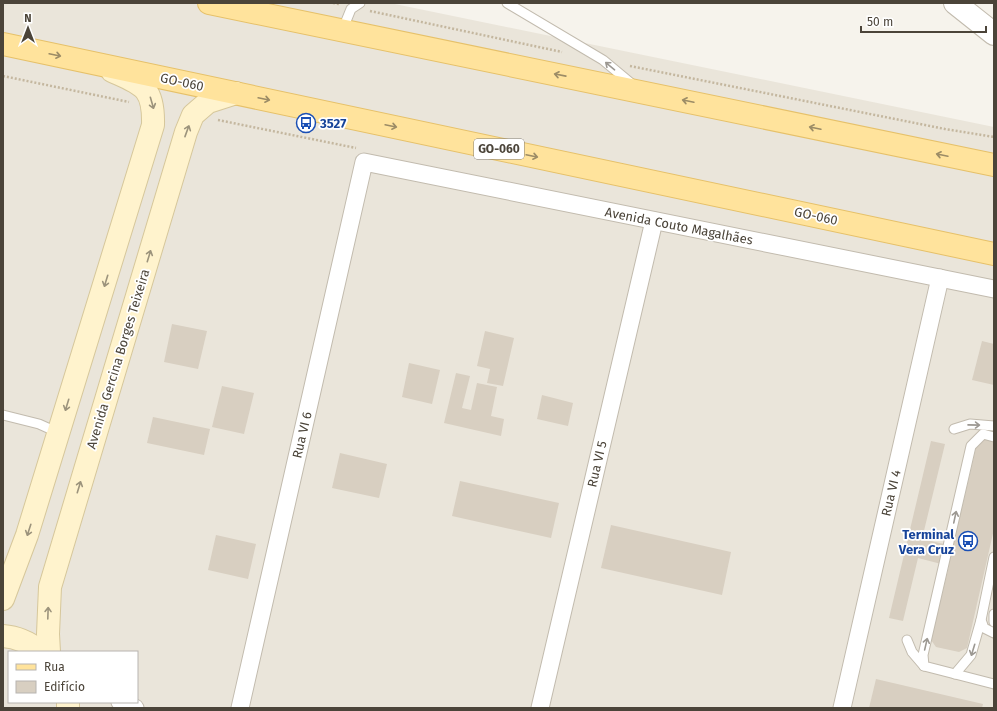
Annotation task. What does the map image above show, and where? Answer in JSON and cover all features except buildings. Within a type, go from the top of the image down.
[{"type":"main road","points":[[209,3],[994,165]]},
{"type":"main road","name":"GO-060","points":[[3,44],[994,254]]},
{"type":"main road","points":[[3,599],[27,535],[154,125],[152,98],[138,83],[100,65]]},
{"type":"main road","name":"Avenida Gercina Borges Teixeira","points":[[49,651],[48,634],[50,587],[186,132],[193,115],[208,102],[236,93]]},
{"type":"main road","points":[[3,636],[13,637],[33,645],[40,651]]},
{"type":"street","points":[[955,3],[994,34]]},
{"type":"street","points":[[968,160],[994,158]]},
{"type":"street","name":"Avenida Couto Magalhães","points":[[364,162],[994,289]]},
{"type":"street","name":"Rua VI 6","points":[[240,708],[364,162]]},
{"type":"street","name":"Rua VI 5","points":[[540,708],[654,221]]},
{"type":"street","name":"Rua VI 4","points":[[842,708],[940,278]]},
{"type":"street","points":[[122,703],[135,708]]},
{"type":"lane","points":[[507,3],[603,60],[640,91]]},
{"type":"lane","points":[[342,30],[351,9],[357,5]]},
{"type":"lane","points":[[3,415],[39,424],[59,433]]},
{"type":"lane","points":[[954,429],[970,424],[994,426]]},
{"type":"lane","points":[[924,666],[923,655],[971,446],[983,434],[994,437]]},
{"type":"lane","points":[[955,674],[971,655],[981,620],[994,557]]},
{"type":"lane","points":[[994,614],[994,622]]},
{"type":"lane","points":[[981,620],[984,628],[994,633]]},
{"type":"lane","points":[[907,640],[912,652],[924,666],[994,684]]},
{"type":"path","points":[[333,3],[357,5],[564,52]]},
{"type":"path","points":[[603,60],[945,129],[991,138],[994,137]]},
{"type":"shaded area","points":[[3,3],[390,3],[994,127],[994,708],[3,708]]},
{"type":"place","name":"3527","points":[[306,123]]},
{"type":"place","name":"Terminal Vera Cruz","points":[[968,541]]}]
